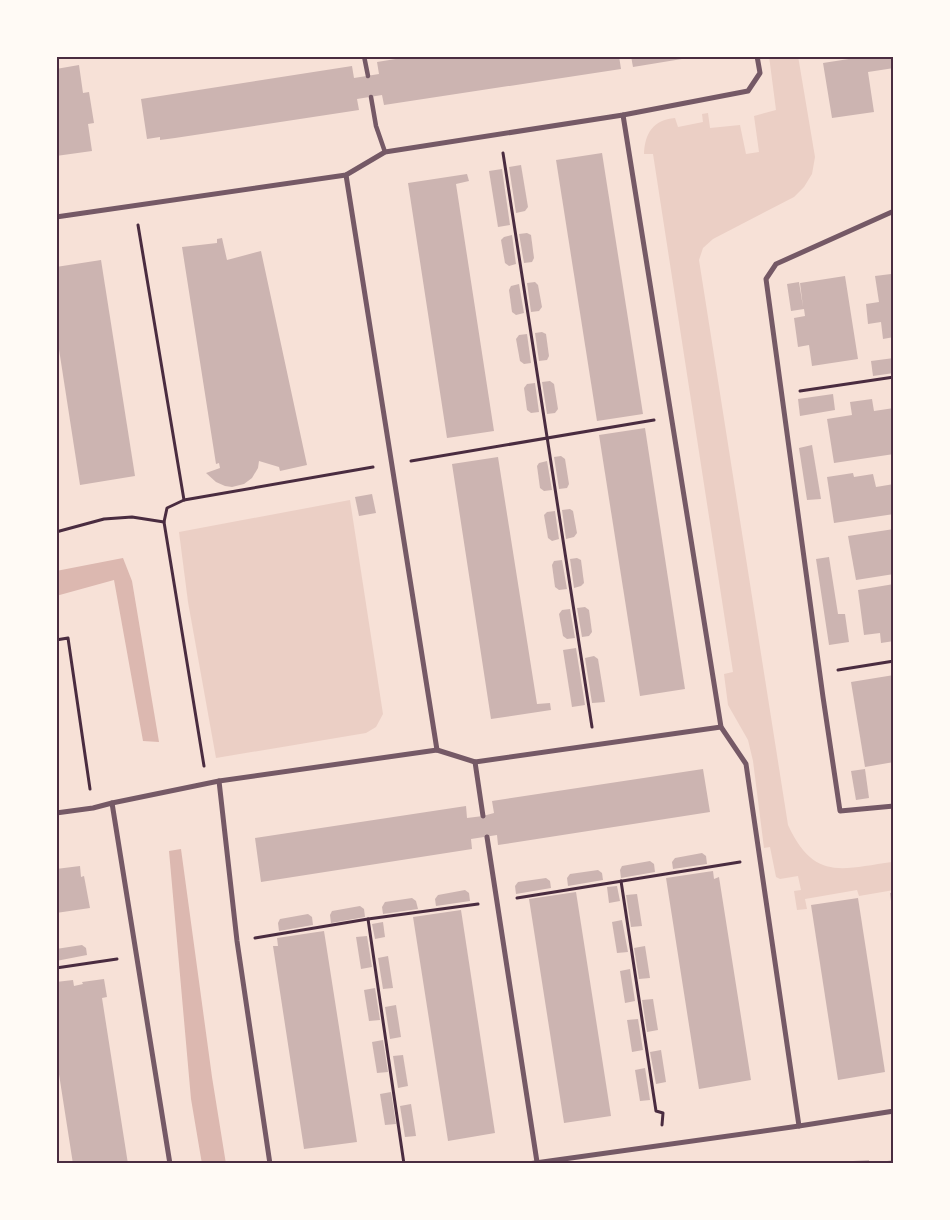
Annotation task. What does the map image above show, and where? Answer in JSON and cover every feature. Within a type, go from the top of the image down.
[{"type":"street","points":[[364,56],[368,76]]},
{"type":"street","points":[[56,217],[135,204],[346,175],[385,152],[623,115],[748,91],[760,74],[757,56]]},
{"type":"street","points":[[371,97],[376,126],[385,152]]},
{"type":"street","points":[[623,115],[721,727],[746,764],[799,1126]]},
{"type":"street","points":[[346,175],[437,750]]},
{"type":"street","points":[[894,211],[776,264],[766,279],[840,812],[894,806]]},
{"type":"street","points":[[56,813],[93,808],[219,781],[437,750],[475,762],[721,727]]},
{"type":"street","points":[[475,762],[483,816]]},
{"type":"street","points":[[219,781],[237,941],[270,1164]]},
{"type":"street","points":[[112,803],[170,1164]]},
{"type":"street","points":[[486,837],[537,1162]]},
{"type":"street","points":[[528,1164],[894,1111]]},
{"type":"path","points":[[500,134],[594,745]]},
{"type":"path","points":[[135,204],[184,500]]},
{"type":"path","points":[[782,394],[894,378]]},
{"type":"path","points":[[206,784],[164,522],[167,508],[184,500],[672,417]]},
{"type":"path","points":[[56,532],[104,519],[132,518],[164,522]]},
{"type":"path","points":[[56,640],[68,638],[93,808]]},
{"type":"path","points":[[820,673],[894,661]]},
{"type":"path","points":[[237,941],[760,859]]},
{"type":"path","points":[[620,881],[656,1111],[663,1113],[662,1145]]},
{"type":"path","points":[[368,919],[404,1164]]},
{"type":"path","points":[[56,968],[137,956]]},
{"type":"shaded area","points":[[769,56],[798,56],[815,157],[812,174],[804,187],[794,197],[713,239],[703,248],[699,260],[788,825],[798,843],[808,855],[819,863],[831,867],[844,868],[892,862],[894,890],[859,896],[857,890],[805,899],[807,909],[797,910],[794,891],[801,890],[798,876],[780,879],[776,877],[770,847],[764,848],[753,761],[748,740],[728,705],[724,674],[733,672],[653,154],[644,154],[648,134],[656,125],[667,119],[675,118],[678,127],[703,122],[702,114],[708,113],[710,128],[740,125],[746,154],[759,152],[754,116],[776,110]]},
{"type":"shaded area","points":[[350,500],[383,714],[376,727],[366,733],[216,758],[188,602],[179,532]]},
{"type":"shaded area","points":[[123,558],[132,581],[159,742],[143,741],[114,580],[56,596],[56,571]]},
{"type":"shaded area","points":[[181,849],[212,1077],[226,1164],[202,1164],[191,1099],[169,851]]},
{"type":"building","points":[[414,56],[619,56],[621,69],[384,105],[382,95],[357,99],[359,110],[175,138],[160,140],[160,137],[147,139],[141,99],[352,66],[354,78],[379,74],[377,62]]},
{"type":"building","points":[[631,56],[694,56],[694,57],[633,67]]},
{"type":"building","points":[[868,56],[894,56],[894,68],[868,72],[874,112],[832,118],[823,63]]},
{"type":"building","points":[[79,65],[83,93],[89,92],[94,123],[88,124],[92,151],[56,156],[56,69]]},
{"type":"building","points":[[602,153],[643,414],[597,421],[556,160]]},
{"type":"building","points":[[521,165],[528,207],[525,211],[516,213],[509,167]]},
{"type":"building","points":[[502,169],[510,225],[498,227],[489,171]]},
{"type":"building","points":[[467,174],[469,181],[456,184],[494,431],[447,438],[408,183]]},
{"type":"building","points":[[527,233],[531,235],[534,258],[532,262],[524,263],[519,234]]},
{"type":"building","points":[[512,235],[516,264],[509,266],[505,263],[501,240]]},
{"type":"building","points":[[222,238],[227,260],[261,251],[307,465],[280,471],[279,467],[259,461],[258,468],[252,478],[244,484],[232,487],[216,482],[206,473],[220,468],[219,463],[216,464],[182,247],[217,243],[217,239]]},
{"type":"building","points":[[101,260],[135,476],[80,485],[56,330],[56,267]]},
{"type":"building","points":[[891,274],[894,289],[894,337],[883,339],[881,322],[868,324],[866,304],[879,302],[875,276]]},
{"type":"building","points":[[845,276],[858,359],[812,366],[809,345],[798,347],[794,318],[805,316],[804,309],[791,311],[787,284],[799,282],[803,307],[800,283]]},
{"type":"building","points":[[535,282],[538,285],[542,307],[539,311],[531,312],[527,283]]},
{"type":"building","points":[[519,284],[524,313],[516,315],[512,312],[509,290],[511,286]]},
{"type":"building","points":[[542,332],[546,334],[549,356],[547,360],[539,361],[535,333]]},
{"type":"building","points":[[527,334],[531,363],[524,364],[520,361],[516,339],[519,335]]},
{"type":"building","points":[[894,358],[894,373],[873,376],[871,361]]},
{"type":"building","points":[[550,381],[554,384],[558,409],[555,413],[547,414],[542,382]]},
{"type":"building","points":[[535,383],[539,412],[531,413],[527,410],[524,388],[527,384]]},
{"type":"building","points":[[833,394],[835,410],[800,416],[798,399]]},
{"type":"building","points":[[872,399],[874,411],[894,408],[894,454],[834,463],[827,419],[852,415],[850,402]]},
{"type":"building","points":[[645,428],[685,689],[640,696],[599,435]]},
{"type":"building","points":[[812,445],[821,499],[807,500],[799,448]]},
{"type":"building","points":[[561,456],[565,459],[569,484],[567,488],[559,489],[554,457]]},
{"type":"building","points":[[498,457],[537,704],[550,703],[551,710],[491,719],[452,464]]},
{"type":"building","points":[[547,461],[552,490],[544,491],[540,488],[537,466],[539,463]]},
{"type":"building","points":[[853,473],[854,477],[873,474],[876,487],[894,484],[894,514],[834,523],[827,477]]},
{"type":"building","points":[[372,494],[376,513],[359,516],[355,497]]},
{"type":"building","points":[[570,509],[573,511],[577,533],[574,537],[566,539],[562,510]]},
{"type":"building","points":[[555,511],[559,539],[552,541],[548,538],[544,515],[547,512]]},
{"type":"building","points":[[894,529],[894,574],[856,580],[848,536]]},
{"type":"building","points":[[829,557],[838,614],[845,614],[849,642],[829,645],[816,559]]},
{"type":"building","points":[[577,558],[581,560],[584,583],[574,588],[570,559]]},
{"type":"building","points":[[562,560],[567,589],[559,590],[555,587],[552,565],[554,561]]},
{"type":"building","points":[[894,584],[894,641],[881,643],[880,633],[864,635],[858,590]]},
{"type":"building","points":[[585,607],[589,610],[592,632],[589,636],[582,637],[577,608]]},
{"type":"building","points":[[570,609],[575,638],[567,639],[563,636],[559,614],[562,610]]},
{"type":"building","points":[[576,648],[585,705],[572,707],[563,650]]},
{"type":"building","points":[[594,656],[598,659],[605,702],[592,703],[585,658]]},
{"type":"building","points":[[894,675],[894,762],[865,767],[851,682]]},
{"type":"building","points":[[703,769],[710,812],[498,845],[497,835],[471,839],[472,849],[261,882],[255,838],[466,806],[467,818],[483,816],[494,813],[492,801]]},
{"type":"building","points":[[865,769],[869,798],[856,800],[851,771]]},
{"type":"building","points":[[702,853],[706,856],[707,864],[673,869],[672,862],[675,858]]},
{"type":"building","points":[[650,861],[654,864],[655,872],[621,878],[620,870],[622,866]]},
{"type":"building","points":[[80,866],[81,877],[84,876],[90,908],[56,913],[56,869]]},
{"type":"building","points":[[598,870],[602,873],[603,880],[568,886],[567,878],[570,874]]},
{"type":"building","points":[[713,871],[714,879],[719,877],[751,1080],[699,1089],[666,878]]},
{"type":"building","points":[[546,878],[550,881],[551,888],[516,894],[515,886],[518,882]]},
{"type":"building","points":[[617,886],[620,901],[609,903],[607,887]]},
{"type":"building","points":[[465,890],[469,893],[470,901],[436,906],[435,899],[438,895]]},
{"type":"building","points":[[576,892],[611,1116],[564,1123],[529,899]]},
{"type":"building","points":[[894,892],[894,908],[892,909],[890,893]]},
{"type":"building","points":[[637,894],[642,926],[631,927],[626,895]]},
{"type":"building","points":[[412,898],[416,901],[418,909],[383,914],[382,907],[385,902]]},
{"type":"building","points":[[858,898],[885,1072],[838,1080],[811,905]]},
{"type":"building","points":[[360,906],[364,909],[365,917],[331,923],[330,915],[332,911]]},
{"type":"building","points":[[461,910],[495,1133],[448,1141],[413,917]]},
{"type":"building","points":[[308,914],[312,917],[313,925],[279,931],[278,923],[280,919]]},
{"type":"building","points":[[622,920],[628,952],[617,953],[612,922]]},
{"type":"building","points":[[383,922],[385,937],[375,939],[372,924]]},
{"type":"building","points":[[324,931],[357,1142],[304,1149],[273,946],[278,946],[277,938]]},
{"type":"building","points":[[367,936],[372,967],[361,969],[356,937]]},
{"type":"building","points":[[82,945],[86,948],[87,955],[56,961],[56,949]]},
{"type":"building","points":[[645,946],[650,978],[639,979],[634,948]]},
{"type":"building","points":[[388,956],[393,988],[383,989],[378,958]]},
{"type":"building","points":[[630,969],[635,1001],[625,1003],[620,971]]},
{"type":"building","points":[[104,979],[107,997],[102,998],[128,1164],[73,1164],[56,1055],[56,982],[73,980],[74,986],[83,984],[82,982]]},
{"type":"building","points":[[375,988],[380,1020],[369,1021],[364,990]]},
{"type":"building","points":[[653,999],[658,1030],[647,1032],[642,1000]]},
{"type":"building","points":[[396,1005],[401,1037],[390,1039],[385,1007]]},
{"type":"building","points":[[638,1019],[643,1050],[632,1052],[627,1020]]},
{"type":"building","points":[[383,1040],[388,1072],[377,1073],[372,1042]]},
{"type":"building","points":[[661,1050],[666,1082],[656,1084],[650,1052]]},
{"type":"building","points":[[403,1055],[408,1086],[398,1088],[393,1056]]},
{"type":"building","points":[[645,1068],[650,1100],[640,1101],[635,1070]]},
{"type":"building","points":[[391,1092],[396,1124],[385,1125],[380,1094]]},
{"type":"building","points":[[411,1104],[416,1136],[405,1137],[400,1106]]},
{"type":"building","points":[[891,1155],[894,1156],[894,1164],[873,1164],[892,1160]]},
{"type":"building","points":[[869,1160],[869,1164],[852,1164],[853,1161]]}]
